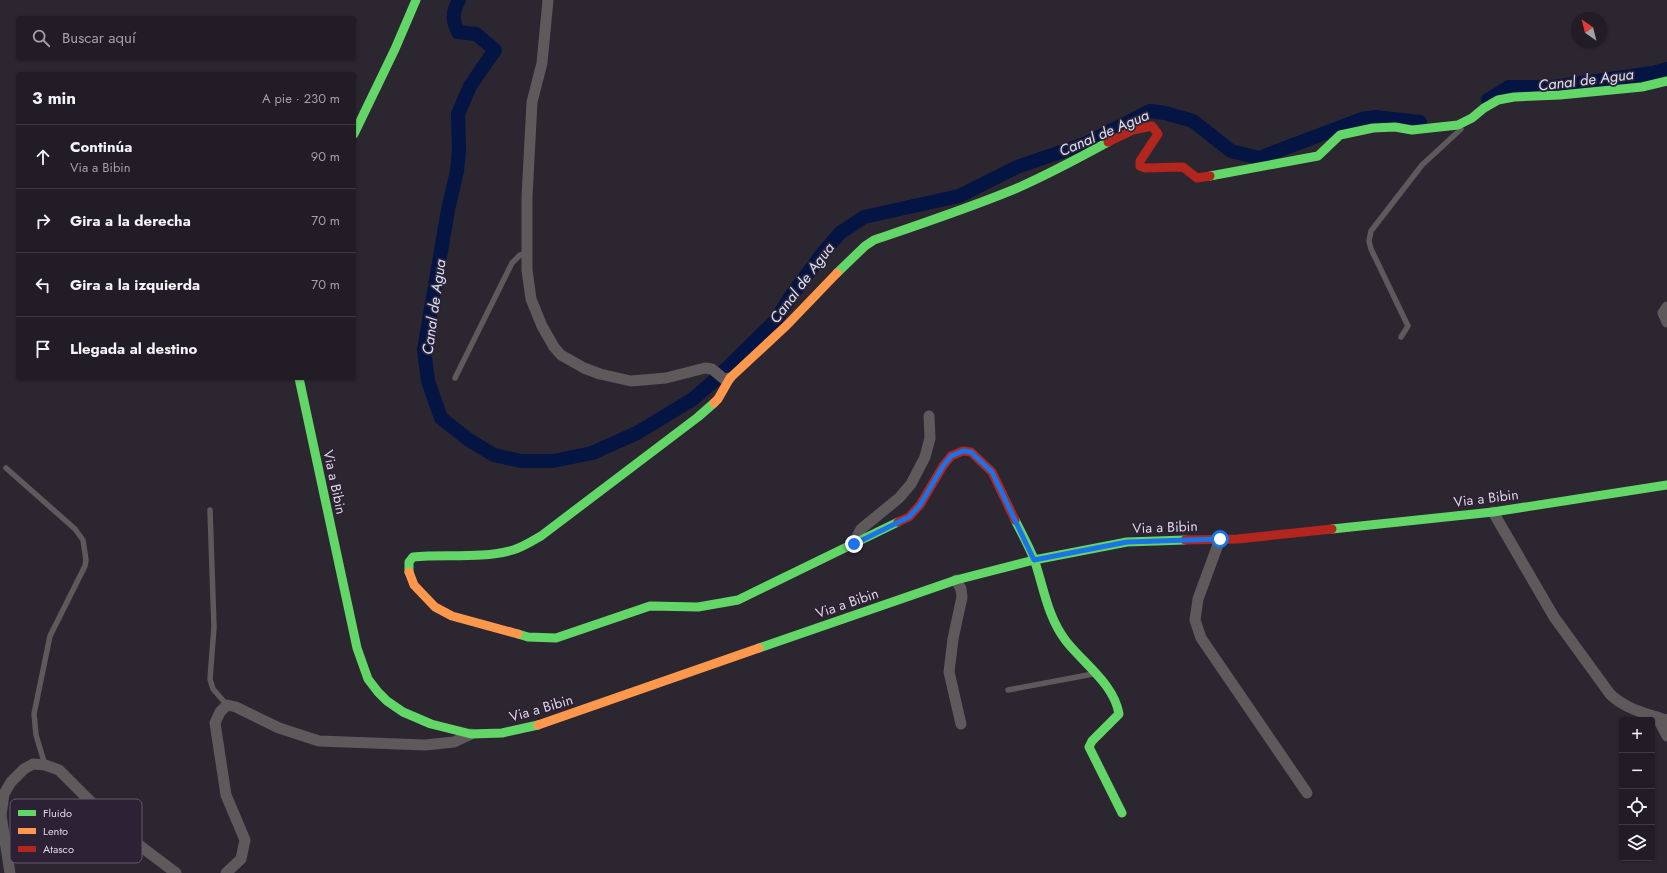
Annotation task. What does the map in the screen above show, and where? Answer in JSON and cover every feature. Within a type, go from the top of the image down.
[{"type":"street","points":[[356,130],[395,49],[416,0]]},
{"type":"street","points":[[548,0],[542,63],[532,102],[527,197],[527,270],[531,299],[542,326],[554,347],[561,355],[584,368],[600,374],[631,380],[666,378],[705,368],[712,368],[726,377]]},
{"type":"street","points":[[1122,814],[1089,747],[1092,741],[1115,720],[1119,714],[1117,703],[1106,686],[1066,641],[1054,624],[1034,560],[992,472],[971,452],[963,451],[951,456],[943,466],[920,505],[909,517],[738,600],[714,605],[686,607],[664,605],[650,606],[556,638],[528,637],[452,616],[434,607],[414,585],[409,574],[409,562],[413,556],[474,555],[513,550],[541,536],[698,417],[718,399],[726,377],[787,325],[849,261],[874,240],[968,208],[1033,180],[1122,135],[1146,126],[1154,127],[1158,134],[1140,161],[1140,166],[1145,168],[1183,167],[1197,178],[1318,156],[1340,135],[1366,129],[1395,127],[1412,130],[1458,124],[1472,118],[1484,108],[1498,100],[1514,97],[1560,95],[1642,87],[1667,81]]},
{"type":"street","points":[[1667,307],[1664,313],[1667,322]]},
{"type":"street","name":"Via a Bibin","points":[[299,380],[357,648],[368,679],[387,701],[403,712],[431,724],[471,734],[502,733],[538,725],[956,580],[1034,560],[1127,542],[1238,539],[1493,512],[1667,485]]},
{"type":"street","points":[[854,544],[861,530],[899,498],[911,484],[925,457],[930,438],[929,416]]},
{"type":"street","points":[[1493,512],[1554,618],[1610,694],[1618,702],[1628,707],[1662,719],[1667,736]]},
{"type":"street","points":[[1220,539],[1198,599],[1195,620],[1201,638],[1307,793]]},
{"type":"street","points":[[956,580],[961,589],[962,597],[949,672],[961,724]]},
{"type":"street","points":[[226,873],[241,859],[245,840],[226,795],[215,723],[220,712],[227,705],[236,707],[279,728],[319,741],[425,745],[454,742],[471,734]]},
{"type":"street","points":[[10,873],[1,815],[4,794],[11,782],[24,769],[33,764],[45,764],[59,770],[88,799]]},
{"type":"street","points":[[142,847],[176,873]]},
{"type":"lane","points":[[1401,337],[1408,326],[1371,249],[1369,241],[1371,231],[1422,165],[1472,118]]},
{"type":"lane","points":[[455,378],[512,263],[520,255],[527,253]]},
{"type":"lane","points":[[6,468],[75,529],[83,540],[86,553],[85,566],[50,636],[40,680],[34,714],[36,735],[45,764]]},
{"type":"lane","points":[[210,510],[214,627],[210,679],[213,689],[227,705]]},
{"type":"lane","points":[[1008,690],[1095,673]]},
{"type":"waterway","name":"Canal de Agua","points":[[459,0],[454,16],[458,32],[476,34],[495,50],[470,86],[458,114],[459,150],[457,171],[448,210],[424,350],[428,381],[441,418],[469,440],[494,455],[521,461],[553,461],[592,453],[637,433],[693,399],[716,379],[776,320],[791,296],[822,254],[840,233],[864,217],[959,196],[1017,167],[1087,143],[1150,111],[1165,113],[1193,121],[1231,151],[1259,158],[1362,119],[1375,117],[1420,122]]},
{"type":"waterway","name":"Canal de Agua","points":[[1488,100],[1509,87],[1553,87],[1653,73],[1667,69]]},
{"type":"traffic: fast","points":[[356,130],[395,49],[416,0]]},
{"type":"traffic: fast","points":[[1210,176],[1318,156],[1340,135],[1373,128],[1395,127],[1412,130],[1458,125],[1472,118],[1484,108],[1498,100],[1514,97],[1560,95],[1642,87],[1667,81]]},
{"type":"traffic: fast","points":[[837,273],[865,246],[874,240],[1015,189],[1062,167],[1108,142]]},
{"type":"traffic: fast","points":[[299,380],[357,648],[368,679],[387,701],[403,712],[431,724],[471,734],[502,733],[538,725]]},
{"type":"traffic: fast","points":[[409,572],[409,562],[413,557],[501,553],[527,544],[541,536],[698,417],[714,403]]},
{"type":"traffic: fast","points":[[1332,529],[1493,512],[1667,485]]},
{"type":"traffic: fast","points":[[1015,520],[1033,557],[1047,603],[1055,623],[1073,650],[1105,684],[1116,703],[1119,714],[1092,741],[1089,747],[1122,813]]},
{"type":"traffic: fast","points":[[518,634],[528,637],[556,638],[650,606],[698,607],[738,600],[898,522]]},
{"type":"traffic: fast","points":[[759,648],[956,580],[1034,560],[1127,542],[1185,540]]},
{"type":"traffic: slow","points":[[714,403],[718,399],[730,378],[787,325],[837,273]]},
{"type":"traffic: slow","points":[[409,572],[414,585],[435,607],[452,616],[518,634]]},
{"type":"traffic: slow","points":[[538,725],[759,648]]},
{"type":"traffic: jam","points":[[1108,142],[1133,130],[1152,126],[1158,134],[1140,161],[1140,166],[1145,168],[1183,167],[1197,178],[1210,176]]},
{"type":"traffic: jam","points":[[898,522],[909,517],[920,505],[943,466],[951,456],[963,451],[971,452],[992,472],[1015,520]]},
{"type":"traffic: jam","points":[[1185,540],[1238,539],[1332,529]]},
{"type":"route","points":[[854,544],[909,517],[920,505],[943,466],[951,456],[963,451],[971,452],[992,472],[1034,560],[1127,542],[1220,539]]}]
